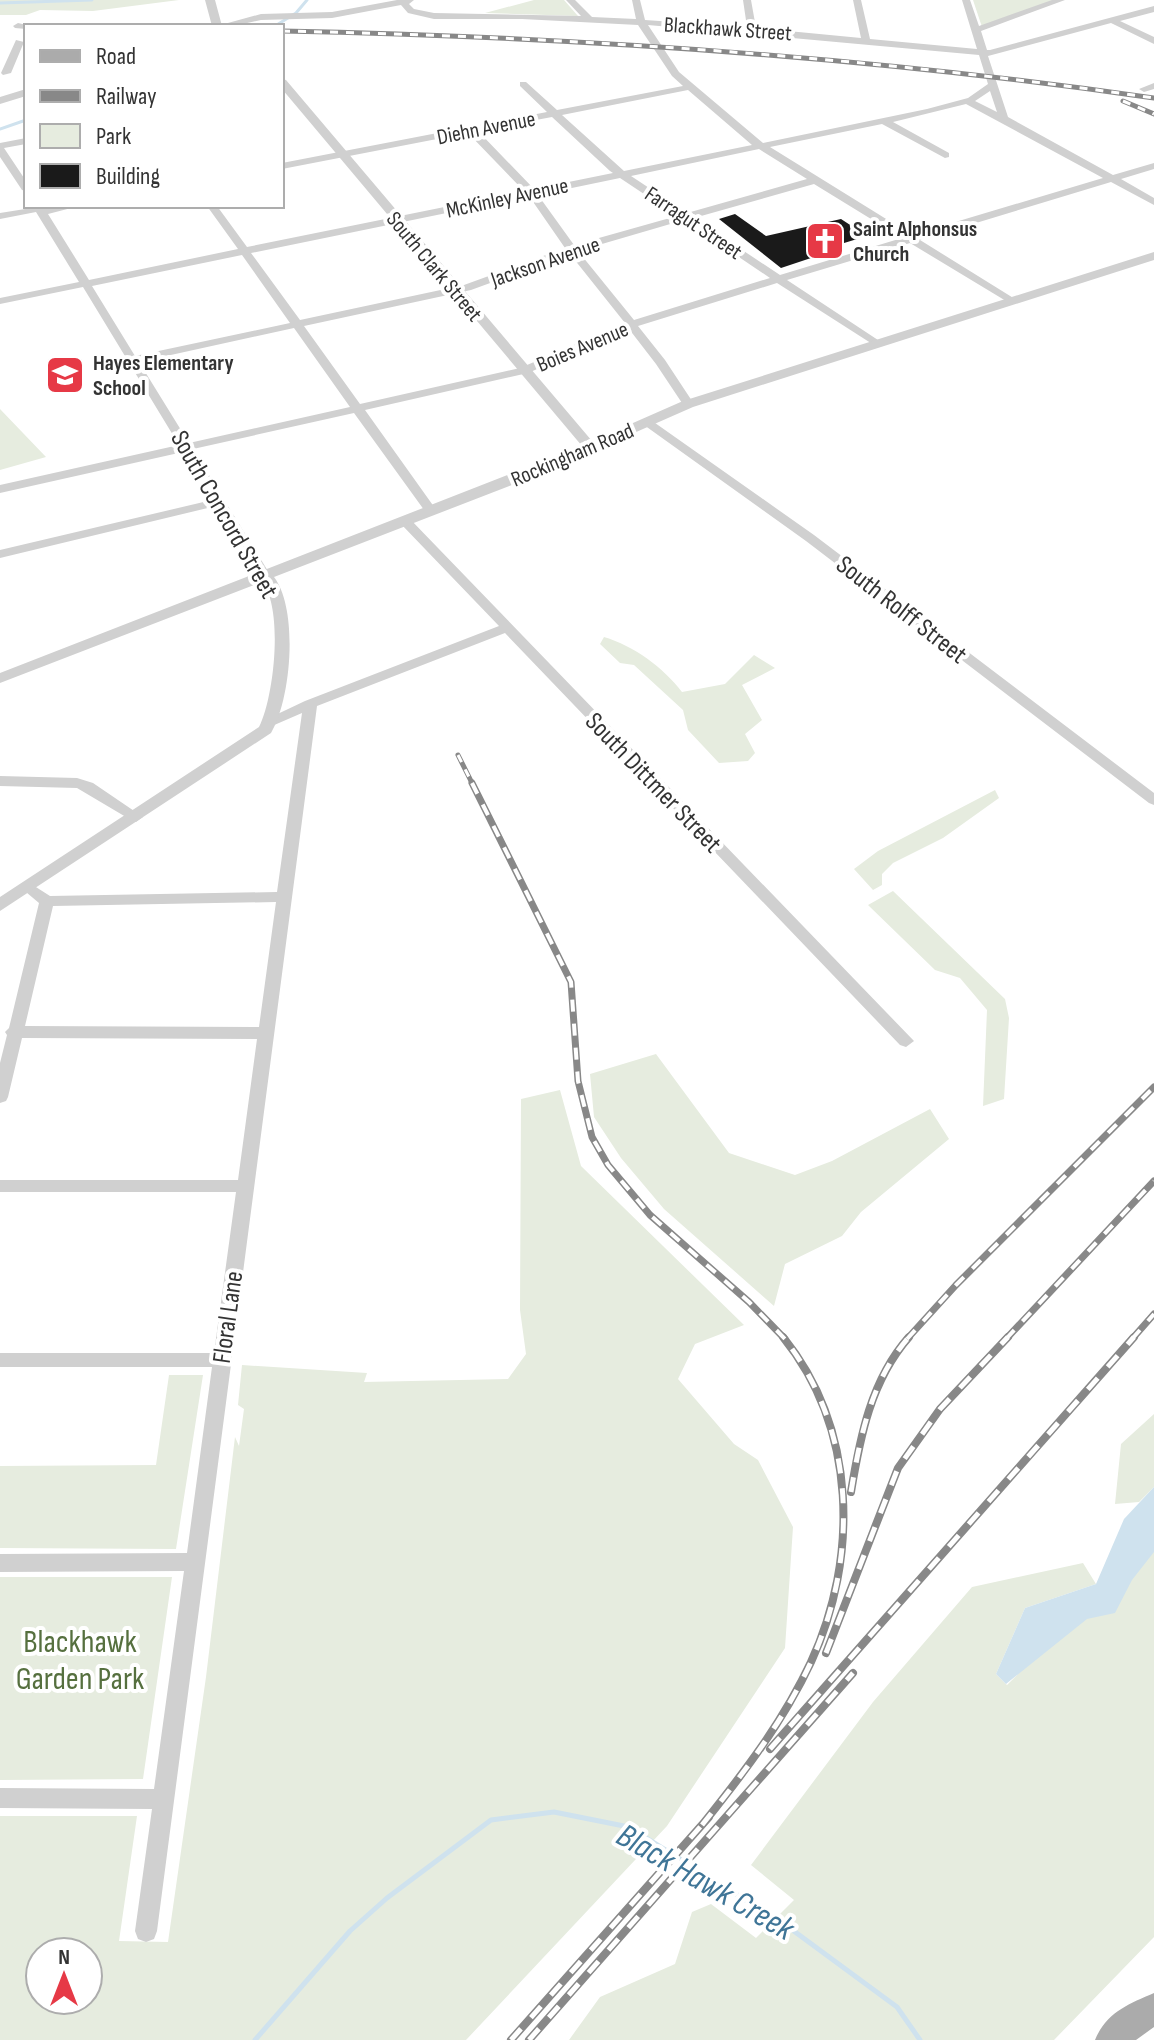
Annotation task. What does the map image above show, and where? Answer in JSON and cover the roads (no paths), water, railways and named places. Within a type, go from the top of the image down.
[{"type":"main road","points":[[1112,2040],[1131,2020],[1154,2010]]},
{"type":"street","points":[[210,0],[218,24]]},
{"type":"street","points":[[228,24],[261,17],[332,15],[415,0]]},
{"type":"street","points":[[570,0],[589,19]]},
{"type":"street","points":[[636,0],[641,22],[675,74],[761,146],[1011,301]]},
{"type":"street","points":[[747,0],[752,30]]},
{"type":"street","points":[[857,0],[866,40]]},
{"type":"street","points":[[966,0],[1004,119]]},
{"type":"street","points":[[975,30],[1061,0]]},
{"type":"street","name":"Blackhawk Street","points":[[402,1],[420,15],[473,14],[641,22],[983,52]]},
{"type":"street","points":[[983,52],[997,53],[1154,9]]},
{"type":"street","points":[[1113,21],[1154,41]]},
{"type":"street","points":[[7,73],[19,42]]},
{"type":"street","name":"Farragut Street","points":[[523,84],[622,174],[877,344]]},
{"type":"street","name":"McKinley Avenue","points":[[0,301],[883,121],[967,101],[991,86]]},
{"type":"street","name":"Diehn Avenue","points":[[284,166],[691,87]]},
{"type":"street","points":[[0,101],[24,93]]},
{"type":"street","name":"South Clark Street","points":[[287,96],[342,154],[591,448]]},
{"type":"street","points":[[967,101],[1154,202]]},
{"type":"street","points":[[883,121],[945,155]]},
{"type":"street","points":[[471,130],[531,192],[572,250],[632,324],[688,404]]},
{"type":"street","points":[[24,142],[0,148],[24,185]]},
{"type":"street","name":"Boies Avenue","points":[[0,489],[524,371],[632,324],[1154,166]]},
{"type":"street","name":"Jackson Avenue","points":[[131,360],[455,291],[572,250],[816,180]]},
{"type":"street","points":[[213,208],[431,511]]},
{"type":"street","points":[[0,216],[40,209]]},
{"type":"street","name":"South Concord Street","points":[[40,209],[187,446],[218,502],[276,590],[280,612],[276,711],[272,722]]},
{"type":"street","name":"Rockingham Road","points":[[0,678],[591,448],[688,404],[1154,256]]},
{"type":"street","name":"South Rolff Street","points":[[648,422],[810,538],[1154,800]]},
{"type":"street","points":[[0,554],[218,502]]},
{"type":"street","name":"South Dittmer Street","points":[[405,521],[906,1041]]},
{"type":"street","points":[[0,905],[258,737],[272,722],[310,704],[506,628]]},
{"type":"street","name":"Floral Lane","points":[[146,1931],[310,704]]},
{"type":"street","points":[[0,781],[77,783],[88,786],[136,817]]},
{"type":"street","points":[[28,887],[47,901],[284,897]]},
{"type":"street","points":[[0,1097],[13,1032],[47,901]]},
{"type":"street","points":[[13,1032],[265,1033]]},
{"type":"street","points":[[0,1186],[245,1186]]},
{"type":"street","points":[[0,1360],[221,1360]]},
{"type":"street","points":[[0,1563],[194,1562]]},
{"type":"street","points":[[0,1798],[163,1799]]},
{"type":"water","points":[[1154,1487],[1154,1552],[1132,1580],[1115,1613],[1087,1619],[1006,1684],[996,1674],[1025,1608],[1096,1584],[1124,1519]]},
{"type":"waterway","name":"Black Hawk Creek","points":[[0,3],[92,0]]},
{"type":"waterway","name":"Black Hawk Creek","points":[[278,24],[296,13],[307,0]]},
{"type":"waterway","name":"Black Hawk Creek","points":[[0,129],[24,121]]},
{"type":"waterway","name":"Black Hawk Creek","points":[[255,2040],[350,1931],[387,1898],[491,1820],[554,1812],[629,1827],[787,1926],[897,2007],[920,2040]]},
{"type":"railway","points":[[284,31],[501,38],[719,51],[937,71],[1154,98]]},
{"type":"railway","points":[[1123,101],[1154,114]]},
{"type":"railway","points":[[458,755],[472,783]]},
{"type":"railway","points":[[472,783],[571,982],[578,1081],[592,1137],[608,1165],[650,1215],[749,1302],[785,1339]]},
{"type":"railway","points":[[907,1339],[956,1285],[1154,1087]]},
{"type":"railway","points":[[1006,1339],[1154,1181]]},
{"type":"railway","points":[[1132,1339],[1154,1314]]},
{"type":"railway","points":[[703,1824],[788,1706],[827,1622],[837,1580],[843,1538],[843,1495],[837,1453],[825,1412],[807,1373],[783,1337]]},
{"type":"railway","points":[[851,1492],[863,1430],[876,1390],[909,1337]]},
{"type":"railway","points":[[826,1653],[898,1468],[940,1409],[1008,1337]]},
{"type":"railway","points":[[770,1749],[1134,1337]]},
{"type":"railway","points":[[529,2040],[853,1673]]},
{"type":"railway","points":[[703,1824],[709,1817]]},
{"type":"railway","points":[[511,2040],[703,1824]]},
{"type":"place","name":"Saint Alphonsus Church","points":[[825,241]]},
{"type":"place","name":"Hayes Elementary School","points":[[65,375]]},
{"type":"park label","name":"Blackhawk Garden Park","points":[[80,1660]]}]
